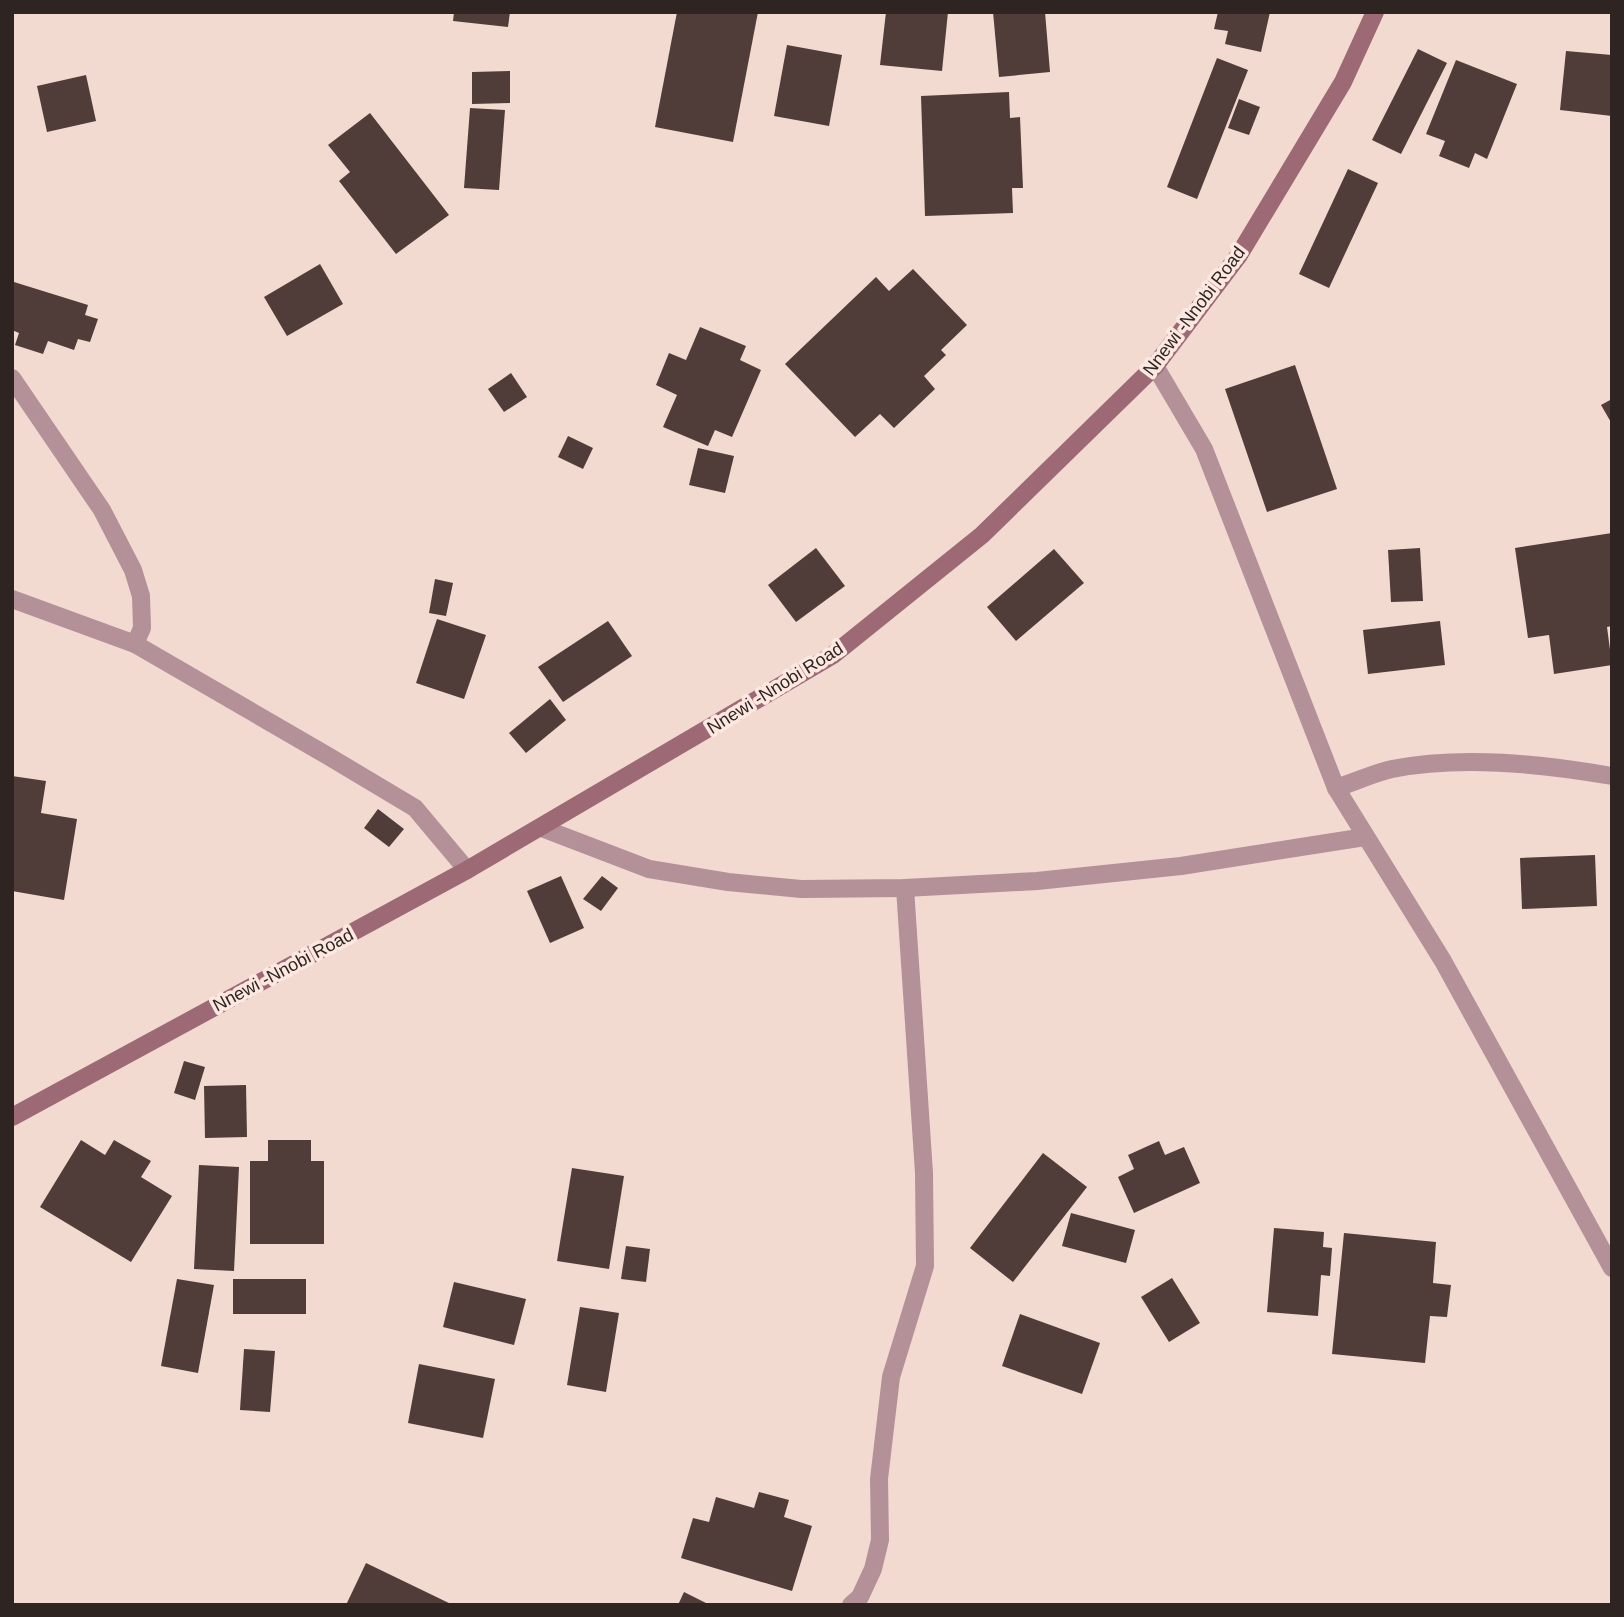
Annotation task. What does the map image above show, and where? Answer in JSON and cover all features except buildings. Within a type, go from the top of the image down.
[{"type":"main road","name":"Nnewi -Nnobi Road","points":[[12,1117],[542,828],[833,655],[982,535],[1155,366],[1238,255],[1343,82],[1375,12]]},
{"type":"street","points":[[1155,366],[1204,449],[1336,788],[1443,961],[1612,1268]]},
{"type":"street","points":[[12,378],[102,510],[133,570],[141,596],[142,628],[135,644]]},
{"type":"street","points":[[12,599],[135,644],[415,808],[467,870]]},
{"type":"street","points":[[1336,788],[1392,769],[1464,762],[1550,765],[1612,776]]},
{"type":"street","points":[[542,828],[649,869],[702,878],[801,888],[905,888],[1037,881],[1181,866],[1365,837]]},
{"type":"street","points":[[851,1605],[860,1597],[873,1569],[880,1540],[879,1479],[884,1419],[891,1377],[925,1266],[924,1173],[905,888]]}]
